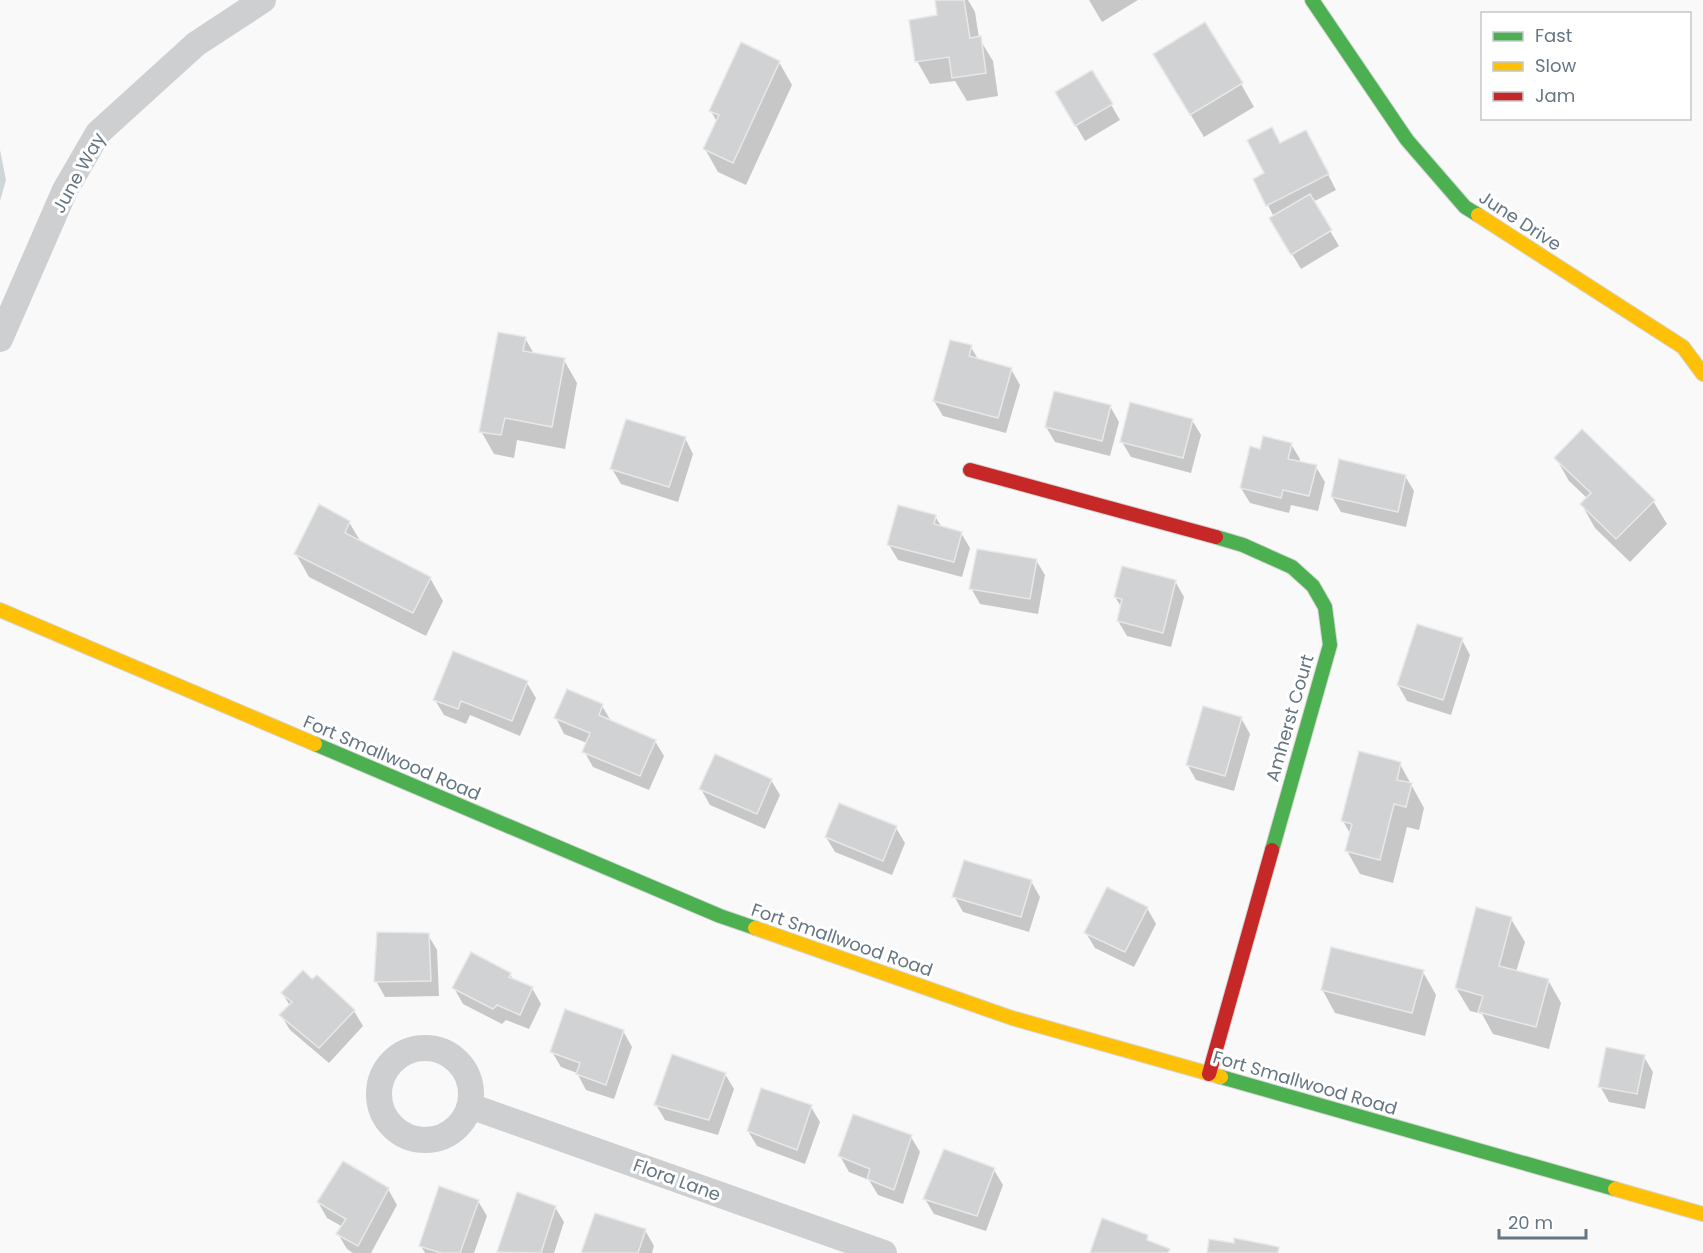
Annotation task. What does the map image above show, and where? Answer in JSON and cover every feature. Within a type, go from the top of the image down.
[{"type":"main road","name":"June Drive","points":[[1312,0],[1407,140],[1465,207],[1683,347],[1703,374]]},
{"type":"main road","name":"Amherst Court","points":[[970,470],[1243,545],[1292,567],[1312,586],[1325,608],[1329,645],[1209,1074]]},
{"type":"main road","name":"Fort Smallwood Road","points":[[0,610],[720,916],[1012,1018],[1703,1214]]},
{"type":"street","name":"June Way","points":[[0,339],[65,190],[98,133],[196,44],[263,0]]},
{"type":"street","name":"Flora Lane","points":[[470,1106],[884,1253]]},
{"type":"shaded area","points":[[0,150],[6,180],[0,201]]},
{"type":"building","points":[[935,0],[964,0],[970,38],[981,36],[986,73],[952,78],[949,57],[915,62],[909,20],[937,15]]},
{"type":"building","points":[[1205,22],[1243,83],[1190,115],[1153,54]]},
{"type":"building","points":[[741,42],[780,61],[733,163],[703,149],[719,115],[709,111]]},
{"type":"building","points":[[1092,70],[1113,104],[1075,126],[1055,92]]},
{"type":"building","points":[[1272,127],[1280,143],[1306,130],[1329,174],[1266,206],[1253,179],[1264,173],[1247,140]]},
{"type":"building","points":[[1310,194],[1332,230],[1291,255],[1269,218]]},
{"type":"building","points":[[498,332],[526,337],[523,351],[565,358],[552,427],[505,418],[501,435],[479,432]]},
{"type":"building","points":[[950,340],[972,345],[969,356],[1012,368],[998,418],[933,401]]},
{"type":"building","points":[[1054,391],[1111,405],[1102,441],[1045,427]]},
{"type":"building","points":[[1130,402],[1193,419],[1183,458],[1120,442]]},
{"type":"building","points":[[626,419],[686,437],[669,487],[610,469]]},
{"type":"building","points":[[1582,429],[1655,500],[1616,539],[1580,504],[1591,493],[1554,458]]},
{"type":"building","points":[[1263,436],[1292,443],[1288,459],[1317,465],[1309,496],[1283,490],[1281,498],[1240,488],[1250,446],[1260,449]]},
{"type":"building","points":[[1339,459],[1406,475],[1398,512],[1331,497]]},
{"type":"building","points":[[319,504],[350,521],[345,533],[431,577],[413,613],[294,554]]},
{"type":"building","points":[[898,505],[936,515],[934,524],[962,532],[954,562],[887,545]]},
{"type":"building","points":[[977,549],[1037,559],[1030,599],[969,589]]},
{"type":"building","points":[[1122,566],[1176,580],[1163,633],[1117,621],[1122,599],[1114,597]]},
{"type":"building","points":[[1417,624],[1463,638],[1443,700],[1397,685]]},
{"type":"building","points":[[453,651],[528,681],[512,721],[461,701],[458,709],[433,700]]},
{"type":"building","points":[[567,689],[603,704],[599,715],[656,740],[640,776],[582,752],[590,733],[554,718]]},
{"type":"building","points":[[1203,706],[1242,717],[1225,776],[1186,765]]},
{"type":"building","points":[[1359,751],[1401,762],[1397,780],[1412,783],[1406,807],[1394,804],[1380,860],[1345,851],[1352,824],[1341,821]]},
{"type":"building","points":[[715,754],[772,779],[757,814],[699,789]]},
{"type":"building","points":[[839,803],[897,826],[883,861],[825,837]]},
{"type":"building","points":[[964,860],[1032,880],[1021,917],[952,897]]},
{"type":"building","points":[[1107,887],[1148,907],[1125,952],[1084,933]]},
{"type":"building","points":[[1476,907],[1512,917],[1499,966],[1549,979],[1536,1027],[1478,1012],[1483,996],[1455,988]]},
{"type":"building","points":[[377,932],[429,933],[431,981],[374,982]]},
{"type":"building","points":[[1331,947],[1424,970],[1412,1013],[1321,990]]},
{"type":"building","points":[[471,952],[511,973],[509,977],[533,987],[520,1015],[497,1005],[493,1009],[452,988]]},
{"type":"building","points":[[303,970],[312,979],[317,975],[355,1010],[319,1048],[279,1015],[292,1002],[281,993]]},
{"type":"building","points":[[565,1009],[624,1030],[606,1085],[576,1074],[580,1063],[550,1052]]},
{"type":"building","points":[[1606,1047],[1645,1055],[1637,1094],[1598,1087]]},
{"type":"building","points":[[672,1054],[726,1073],[709,1120],[654,1105]]},
{"type":"building","points":[[761,1088],[812,1105],[797,1150],[747,1131]]},
{"type":"building","points":[[853,1114],[912,1135],[894,1190],[867,1179],[870,1169],[838,1156]]},
{"type":"building","points":[[944,1149],[995,1168],[977,1216],[923,1199]]},
{"type":"building","points":[[343,1161],[389,1188],[358,1246],[336,1234],[346,1219],[317,1202]]},
{"type":"building","points":[[439,1186],[479,1200],[460,1253],[441,1253],[419,1246]]},
{"type":"building","points":[[517,1192],[556,1206],[541,1253],[497,1252]]},
{"type":"building","points":[[595,1213],[646,1229],[638,1253],[581,1253]]},
{"type":"building","points":[[1102,1218],[1148,1235],[1147,1240],[1170,1249],[1168,1253],[1090,1253]]},
{"type":"building","points":[[1234,1238],[1279,1247],[1278,1253],[1207,1253],[1209,1239],[1234,1243]]},
{"type":"traffic: fast","points":[[1312,0],[1407,140],[1465,207],[1478,215]]},
{"type":"traffic: fast","points":[[1216,537],[1243,545],[1292,567],[1313,586],[1325,607],[1330,645],[1272,850]]},
{"type":"traffic: fast","points":[[315,744],[720,916],[755,928]]},
{"type":"traffic: fast","points":[[1221,1077],[1615,1189]]},
{"type":"traffic: slow","points":[[1478,215],[1683,347],[1703,374]]},
{"type":"traffic: slow","points":[[0,610],[315,744]]},
{"type":"traffic: slow","points":[[755,928],[1012,1018],[1221,1077]]},
{"type":"traffic: slow","points":[[1615,1189],[1703,1214]]},
{"type":"traffic: jam","points":[[970,470],[1216,537]]},
{"type":"traffic: jam","points":[[1209,1074],[1272,850]]}]
